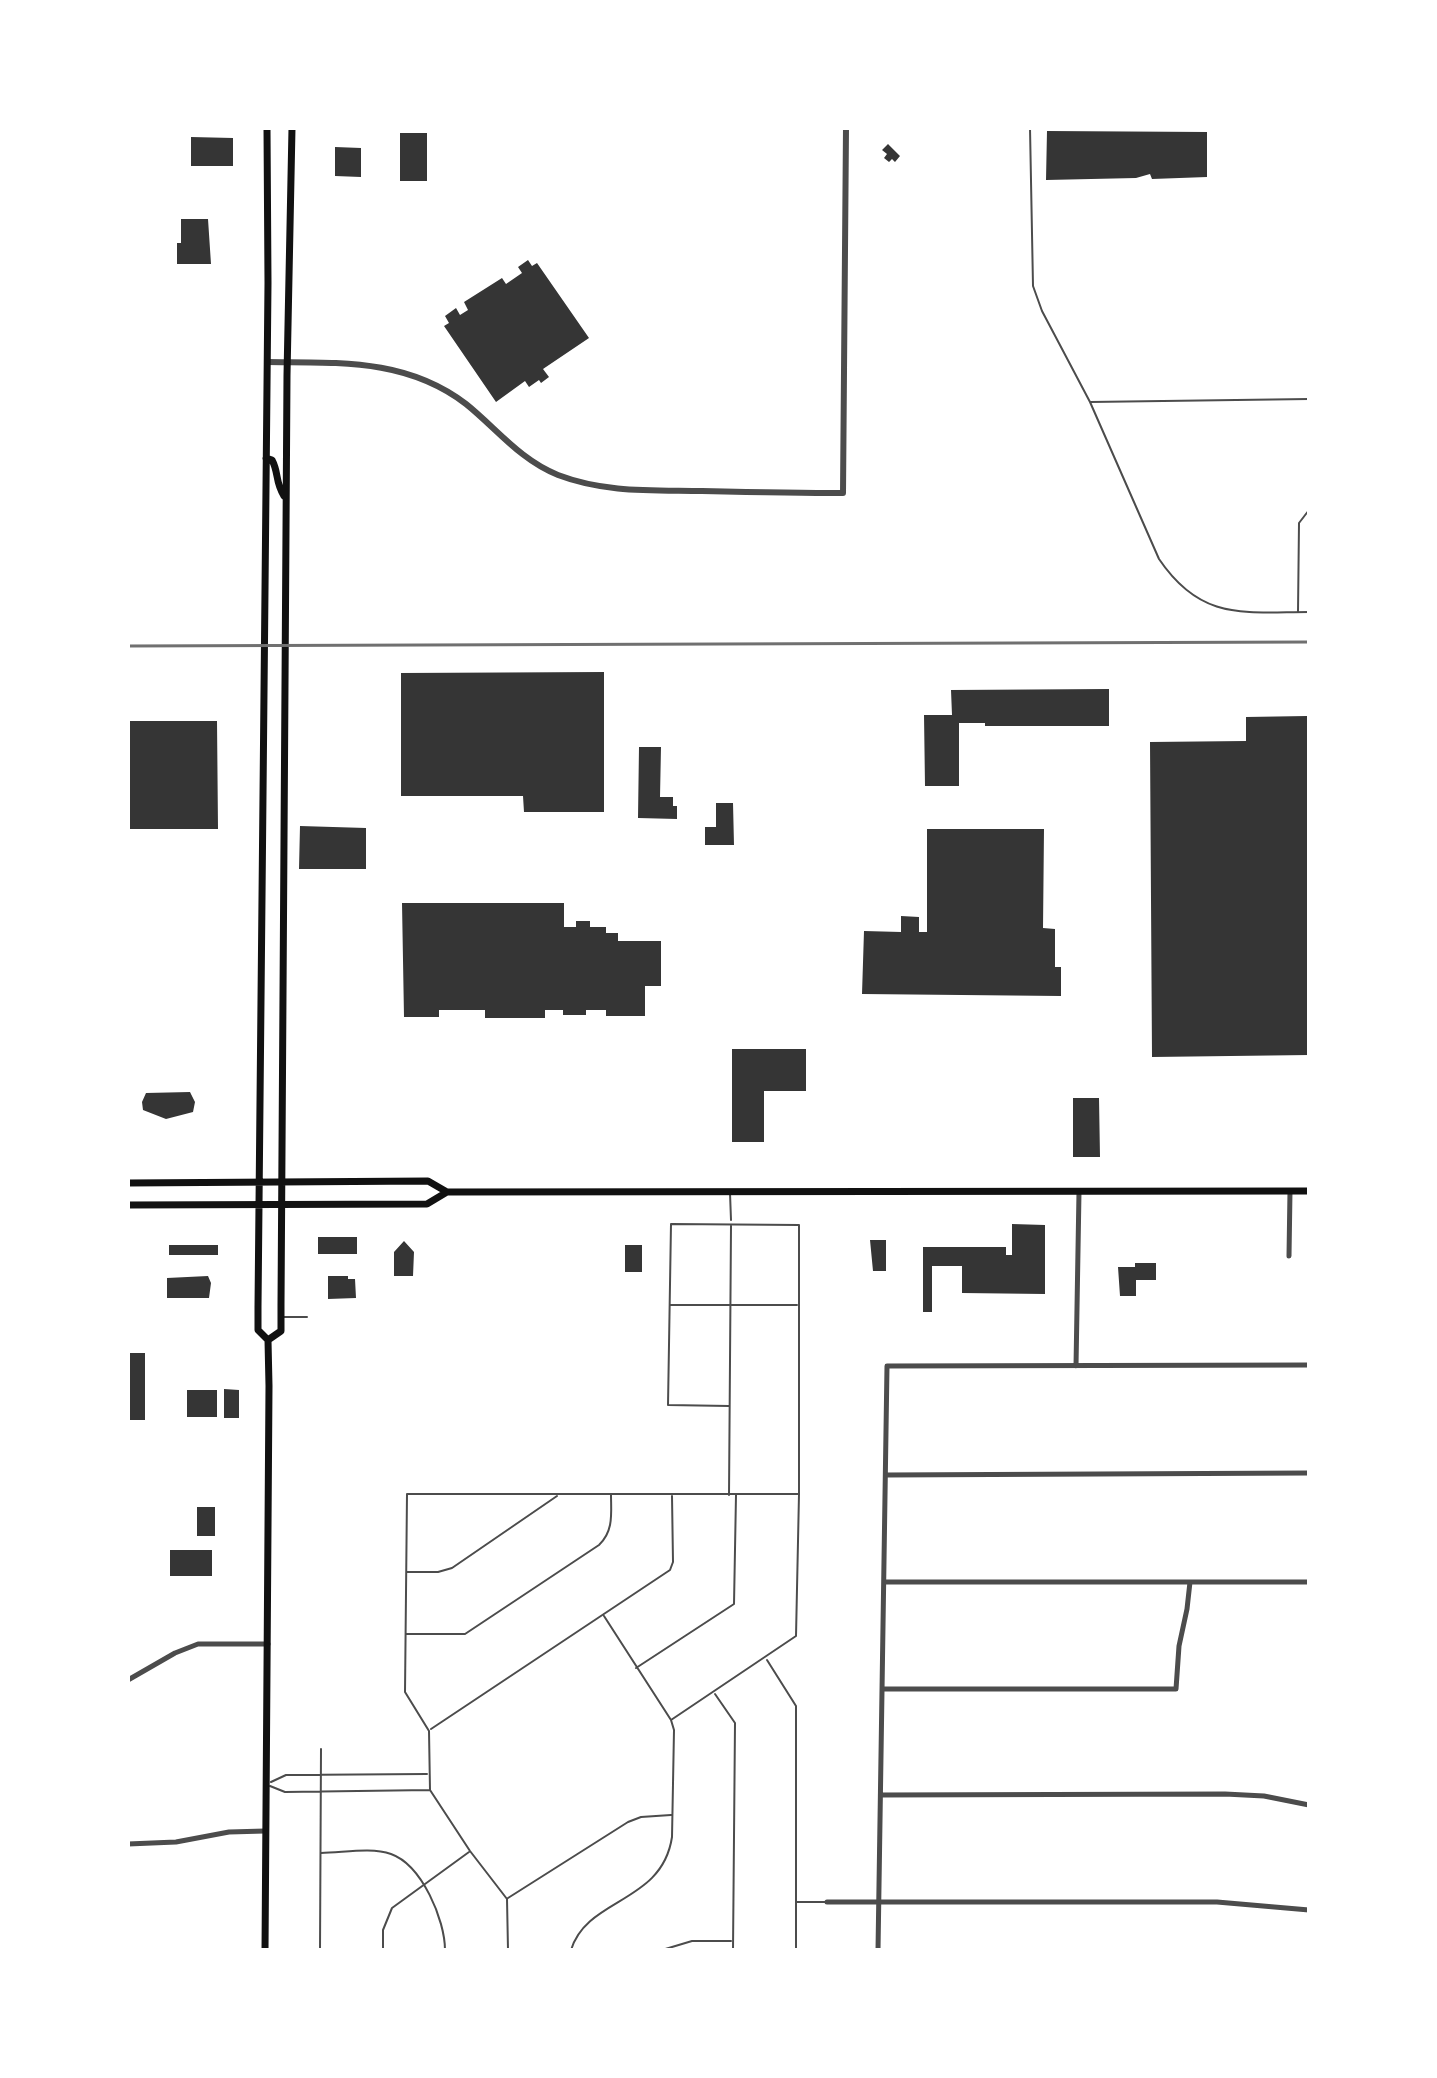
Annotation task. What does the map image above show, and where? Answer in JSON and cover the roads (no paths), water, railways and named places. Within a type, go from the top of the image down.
[{"type":"main road","points":[[265,1950],[268,1340],[258,1330],[267,128]]},
{"type":"main road","points":[[268,1340],[281,1331],[287,362],[292,128]]},
{"type":"main road","points":[[266,458],[275,465],[276,485],[286,498]]},
{"type":"main road","points":[[128,1183],[428,1181],[447,1192],[1309,1191]]},
{"type":"main road","points":[[128,1205],[427,1204],[447,1192]]},
{"type":"street","points":[[267,362],[366,364],[439,386],[468,406],[530,460],[554,473],[595,486],[643,490],[843,493],[846,128]]},
{"type":"street","points":[[1289,1256],[1290,1191]]},
{"type":"street","points":[[1076,1366],[1079,1192]]},
{"type":"street","points":[[878,1950],[887,1366],[1309,1365]]},
{"type":"street","points":[[886,1475],[1309,1473]]},
{"type":"street","points":[[884,1582],[1309,1582]]},
{"type":"street","points":[[883,1689],[1176,1689],[1179,1646],[1190,1582]]},
{"type":"street","points":[[128,1680],[175,1653],[198,1644],[268,1644]]},
{"type":"street","points":[[881,1795],[1225,1794],[1264,1796],[1309,1805]]},
{"type":"street","points":[[128,1844],[176,1842],[229,1832],[265,1831]]},
{"type":"street","points":[[827,1902],[1217,1902],[1309,1910]]},
{"type":"lane","points":[[1030,128],[1033,286],[1042,311],[1090,402],[1159,559],[1169,574],[1200,602],[1222,609],[1249,612],[1309,612]]},
{"type":"lane","points":[[1090,402],[1309,399]]},
{"type":"lane","points":[[1298,612],[1299,523],[1309,510]]},
{"type":"lane","points":[[730,1192],[731,1220]]},
{"type":"lane","points":[[671,1720],[796,1636],[799,1225],[671,1224],[668,1405],[729,1406]]},
{"type":"lane","points":[[729,1495],[731,1225]]},
{"type":"lane","points":[[670,1305],[798,1305]]},
{"type":"lane","points":[[281,1317],[307,1317]]},
{"type":"lane","points":[[508,1950],[507,1899],[470,1851],[430,1790],[429,1731],[405,1692],[407,1494],[799,1494]]},
{"type":"lane","points":[[406,1634],[465,1634],[599,1545],[608,1537],[611,1526],[611,1494]]},
{"type":"lane","points":[[636,1669],[734,1604],[736,1494]]},
{"type":"lane","points":[[407,1572],[438,1572],[452,1568],[557,1495]]},
{"type":"lane","points":[[429,1731],[670,1570],[673,1562],[672,1495]]},
{"type":"lane","points":[[571,1950],[577,1935],[588,1923],[658,1874],[670,1852],[674,1730],[671,1720],[604,1616]]},
{"type":"lane","points":[[766,1658],[796,1706],[796,1950]]},
{"type":"lane","points":[[713,1692],[735,1723],[733,1950]]},
{"type":"lane","points":[[320,1950],[321,1749]]},
{"type":"lane","points":[[266,1784],[286,1775],[428,1774]]},
{"type":"lane","points":[[266,1784],[285,1792],[430,1790]]},
{"type":"lane","points":[[507,1899],[628,1822],[641,1817],[672,1815]]},
{"type":"lane","points":[[383,1950],[383,1930],[392,1908],[470,1851]]},
{"type":"lane","points":[[321,1853],[392,1854],[407,1864],[439,1911],[445,1950]]},
{"type":"lane","points":[[796,1902],[827,1902]]},
{"type":"lane","points":[[662,1950],[692,1941],[733,1941]]},
{"type":"railway","points":[[128,646],[1309,642]]}]
